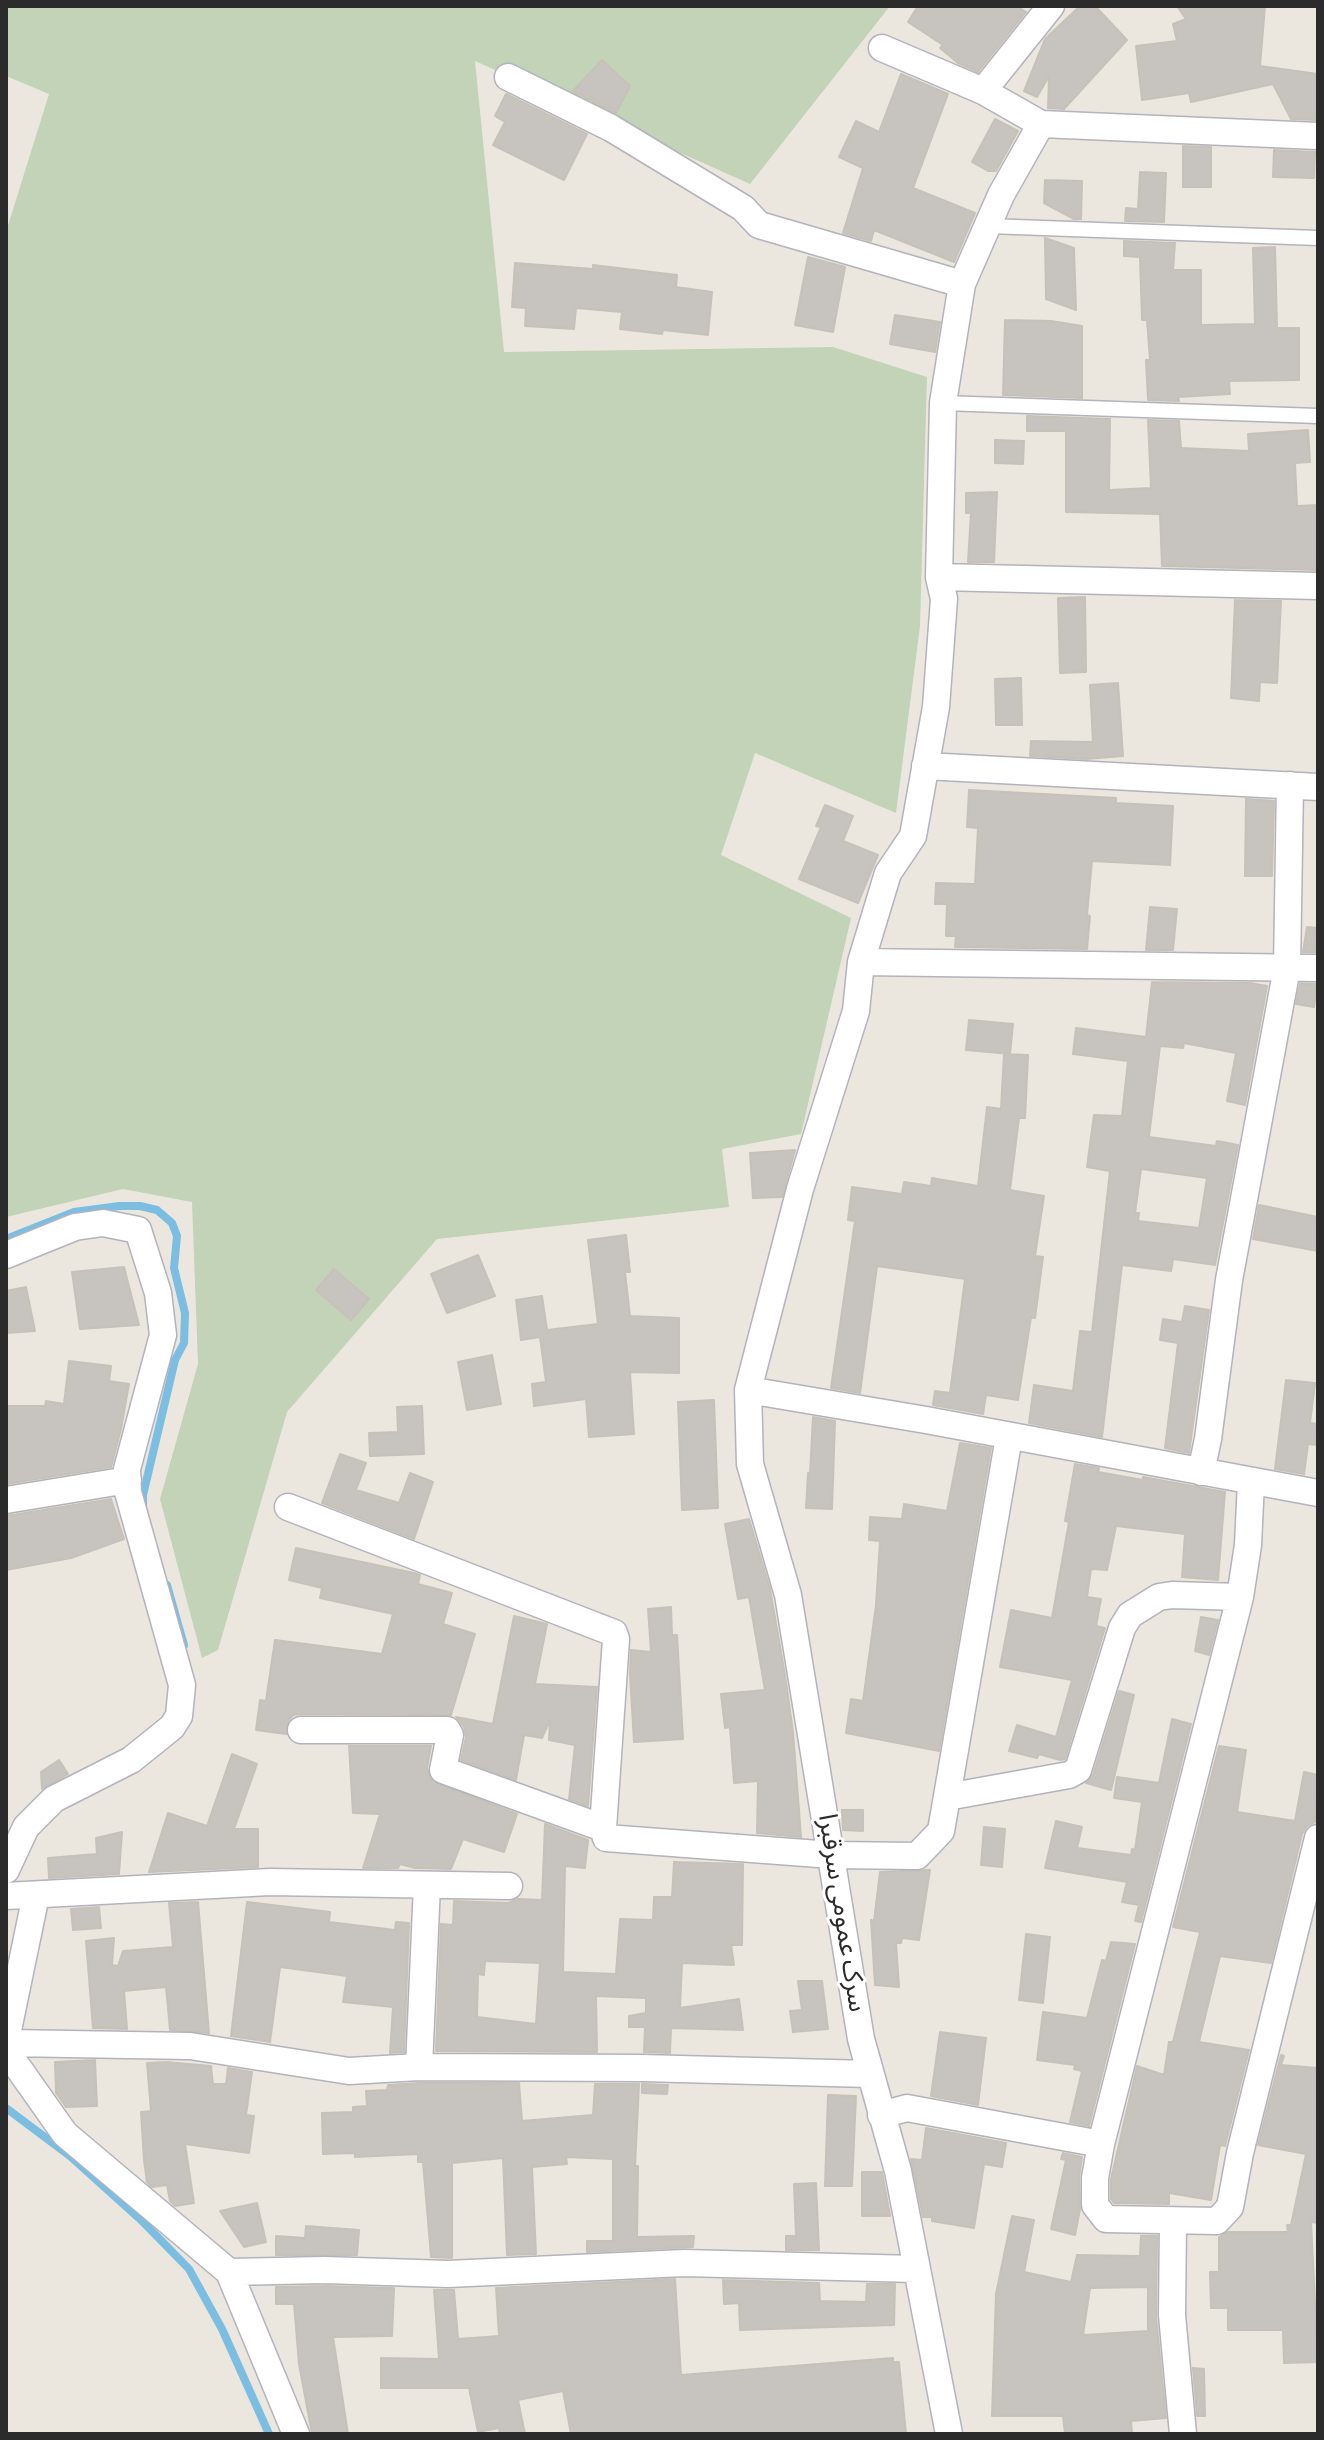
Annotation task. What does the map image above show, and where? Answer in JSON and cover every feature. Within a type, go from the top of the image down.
[{"type":"street","points":[[983,91],[1051,6]]},
{"type":"street","points":[[882,48],[983,91],[1041,124],[1318,136]]},
{"type":"street","points":[[508,77],[623,135],[743,208],[759,225],[962,284]]},
{"type":"street","name":"سرک عمومی سرقبرا","points":[[949,2434],[898,2171],[861,2039],[788,1595],[750,1464],[748,1390],[800,1189],[856,1011],[861,962],[888,873],[913,836],[938,676],[944,599],[939,577],[943,403],[962,284],[1001,195],[1041,124]]},
{"type":"street","points":[[939,577],[1318,586]]},
{"type":"street","points":[[925,766],[1318,787]]},
{"type":"street","points":[[1201,1472],[1229,1280],[1287,968],[1290,785]]},
{"type":"street","points":[[861,962],[1318,968]]},
{"type":"street","points":[[6,1255],[75,1227],[103,1223],[138,1230],[158,1293],[163,1335],[127,1469],[128,1492],[182,1685],[179,1716],[172,1727],[131,1760],[54,1799],[26,1827],[6,1870]]},
{"type":"street","points":[[748,1390],[1318,1493]]},
{"type":"street","points":[[288,1507],[614,1633],[603,1828],[606,1838],[832,1855],[917,1856],[941,1831],[1009,1437]]},
{"type":"street","points":[[6,1500],[128,1480]]},
{"type":"street","points":[[1251,1481],[1248,1545],[1240,1597],[1101,2144],[1095,2178],[1095,2205],[1106,2219],[1217,2221],[1230,2207],[1240,2153],[1318,1838]]},
{"type":"street","points":[[947,1797],[1069,1775],[1078,1770],[1122,1628],[1130,1615],[1159,1597],[1240,1597]]},
{"type":"street","points":[[301,1730],[447,1730],[450,1735],[443,1770],[603,1828]]},
{"type":"street","points":[[6,1896],[270,1882],[509,1886]]},
{"type":"street","points":[[419,2067],[427,1885]]},
{"type":"street","points":[[36,1895],[8,2043],[10,2056],[65,2134],[229,2272],[296,2434]]},
{"type":"street","points":[[8,2043],[190,2046],[349,2071],[419,2067],[642,2068],[869,2074]]},
{"type":"street","points":[[881,2115],[907,2108],[1101,2144]]},
{"type":"street","points":[[1173,2222],[1172,2315],[1183,2434]]},
{"type":"street","points":[[229,2272],[324,2270],[448,2274],[684,2263],[915,2269]]},
{"type":"lane","points":[[988,226],[1318,238]]},
{"type":"lane","points":[[943,403],[1318,416]]},
{"type":"green space","points":[[6,6],[890,6],[750,184],[475,61],[504,352],[833,347],[927,377],[920,626],[896,813],[755,753],[721,855],[851,918],[801,1134],[722,1149],[729,1207],[437,1239],[287,1412],[218,1650],[202,1658],[160,1499],[198,1364],[192,1202],[123,1189],[6,1217],[6,232],[49,94],[6,76]]},
{"type":"building","points":[[918,6],[1017,6],[1026,12],[978,72],[958,63],[940,48],[943,45],[908,22]]},
{"type":"building","points":[[1080,6],[1095,6],[1127,40],[1064,109],[1048,108],[1049,76],[1037,97],[1024,91],[1045,39]]},
{"type":"building","points":[[1177,6],[1265,6],[1260,66],[1318,74],[1318,120],[1291,119],[1273,84],[1191,102],[1189,93],[1142,100],[1136,46],[1177,41],[1173,24],[1186,19]]},
{"type":"building","points":[[602,60],[630,86],[616,113],[573,91]]},
{"type":"building","points":[[901,74],[948,94],[913,188],[975,213],[954,262],[874,230],[871,241],[843,233],[863,168],[839,157],[856,121],[879,132]]},
{"type":"building","points":[[506,94],[587,134],[564,180],[493,145],[505,122],[495,116]]},
{"type":"building","points":[[995,119],[1018,131],[996,171],[988,171],[972,162]]},
{"type":"building","points":[[1183,146],[1211,147],[1211,187],[1183,187]]},
{"type":"building","points":[[1274,150],[1315,152],[1314,178],[1273,177]]},
{"type":"building","points":[[1140,172],[1166,173],[1164,222],[1125,221],[1126,208],[1138,209]]},
{"type":"building","points":[[1045,180],[1082,181],[1081,219],[1074,219],[1044,203]]},
{"type":"building","points":[[1045,238],[1074,248],[1076,310],[1046,299]]},
{"type":"building","points":[[1124,241],[1175,243],[1173,270],[1201,270],[1201,325],[1255,324],[1253,248],[1275,247],[1277,328],[1299,328],[1299,380],[1229,381],[1230,394],[1178,397],[1179,401],[1148,400],[1146,360],[1150,360],[1147,320],[1142,320],[1140,257],[1124,256]]},
{"type":"building","points":[[808,257],[845,267],[833,332],[795,325]]},
{"type":"building","points":[[515,263],[593,269],[593,265],[677,275],[676,287],[712,292],[708,335],[620,329],[622,312],[576,308],[574,329],[525,326],[526,308],[512,307]]},
{"type":"building","points":[[895,315],[940,322],[935,352],[890,344]]},
{"type":"building","points":[[1005,320],[1051,321],[1082,326],[1082,398],[1003,395]]},
{"type":"building","points":[[1027,416],[1110,419],[1109,490],[1151,488],[1148,420],[1179,421],[1181,448],[1249,451],[1248,434],[1308,430],[1310,462],[1295,463],[1297,506],[1318,505],[1318,570],[1162,566],[1160,514],[1066,512],[1066,431],[1027,431]]},
{"type":"building","points":[[995,440],[1024,441],[1023,464],[995,463]]},
{"type":"building","points":[[997,492],[994,562],[968,562],[971,513],[966,513],[966,493]]},
{"type":"building","points":[[1085,597],[1086,672],[1060,673],[1058,598]]},
{"type":"building","points":[[1235,600],[1281,601],[1277,683],[1260,682],[1259,701],[1231,698]]},
{"type":"building","points":[[1021,678],[1022,725],[996,725],[995,679]]},
{"type":"building","points":[[1118,683],[1123,756],[1086,759],[1030,756],[1031,741],[1093,742],[1090,685]]},
{"type":"building","points":[[969,790],[1116,798],[1116,803],[1173,806],[1170,865],[1092,861],[1087,949],[955,947],[956,936],[946,936],[947,904],[935,904],[936,883],[975,884],[978,828],[967,827]]},
{"type":"building","points":[[1246,799],[1274,801],[1272,876],[1245,876]]},
{"type":"building","points":[[825,805],[853,816],[843,841],[878,855],[858,903],[799,879],[821,827],[816,826]]},
{"type":"building","points":[[1150,907],[1177,909],[1173,950],[1146,950]]},
{"type":"building","points":[[1307,927],[1318,928],[1318,952],[1303,952]]},
{"type":"building","points":[[1152,982],[1250,983],[1267,986],[1245,1105],[1227,1101],[1236,1053],[1184,1043],[1183,1048],[1160,1046],[1149,1137],[1216,1146],[1217,1141],[1238,1145],[1215,1265],[1173,1259],[1171,1271],[1122,1265],[1102,1437],[1029,1423],[1034,1385],[1073,1391],[1080,1331],[1092,1332],[1110,1171],[1087,1167],[1094,1115],[1122,1116],[1128,1061],[1073,1054],[1076,1028],[1146,1037]],"holes":[[[1141,1169],[1207,1178],[1199,1228],[1138,1221],[1139,1213],[1135,1213]]]},
{"type":"building","points":[[1300,984],[1317,984],[1314,1007],[1296,1004]]},
{"type":"building","points":[[969,1020],[1013,1024],[1010,1054],[966,1050]]},
{"type":"building","points":[[1004,1054],[1028,1055],[1025,1118],[1019,1118],[1010,1190],[1044,1196],[1035,1256],[1043,1257],[1035,1318],[1031,1317],[1018,1400],[986,1395],[983,1414],[933,1405],[935,1391],[950,1393],[965,1279],[877,1266],[860,1393],[831,1388],[855,1221],[848,1220],[852,1187],[902,1194],[904,1182],[931,1186],[932,1178],[978,1186],[987,1107],[1001,1109]]},
{"type":"building","points":[[795,1150],[782,1197],[753,1198],[750,1153]]},
{"type":"building","points":[[1259,1205],[1318,1217],[1318,1251],[1253,1239]]},
{"type":"building","points":[[626,1235],[630,1272],[625,1272],[630,1316],[679,1318],[679,1373],[630,1372],[634,1434],[589,1437],[586,1399],[534,1406],[532,1384],[546,1382],[540,1337],[521,1340],[516,1300],[542,1296],[547,1330],[598,1324],[588,1240]]},
{"type":"building","points":[[478,1255],[495,1296],[447,1313],[431,1274]]},
{"type":"building","points":[[124,1267],[139,1325],[80,1329],[72,1272]]},
{"type":"building","points":[[334,1269],[369,1299],[351,1320],[316,1290]]},
{"type":"building","points":[[26,1287],[35,1331],[6,1333],[6,1291]]},
{"type":"building","points":[[1185,1306],[1209,1310],[1189,1453],[1165,1448],[1178,1343],[1160,1340],[1163,1319],[1182,1322]]},
{"type":"building","points":[[492,1355],[501,1404],[467,1410],[458,1362]]},
{"type":"building","points":[[69,1361],[111,1366],[109,1381],[129,1384],[111,1467],[6,1484],[6,1406],[45,1406],[46,1401],[64,1404]]},
{"type":"building","points":[[1286,1380],[1315,1383],[1310,1423],[1318,1424],[1318,1445],[1308,1444],[1304,1474],[1275,1469]]},
{"type":"building","points":[[714,1400],[718,1508],[682,1510],[678,1402]]},
{"type":"building","points":[[422,1406],[424,1454],[370,1456],[369,1433],[398,1432],[397,1407]]},
{"type":"building","points":[[813,1417],[835,1421],[832,1509],[806,1508]]},
{"type":"building","points":[[960,1443],[991,1448],[939,1751],[846,1733],[851,1699],[863,1701],[876,1605],[880,1541],[869,1540],[870,1517],[902,1519],[904,1504],[947,1511]]},
{"type":"building","points":[[340,1454],[366,1463],[356,1490],[399,1503],[410,1473],[433,1482],[414,1539],[322,1503]]},
{"type":"building","points":[[1075,1464],[1099,1468],[1098,1472],[1225,1492],[1218,1580],[1182,1577],[1185,1534],[1116,1526],[1107,1570],[1091,1569],[1087,1597],[1101,1599],[1096,1626],[1105,1628],[1065,1759],[1039,1754],[1037,1758],[1009,1751],[1017,1725],[1056,1737],[1072,1680],[1000,1667],[1011,1610],[1052,1618],[1069,1522],[1065,1521]]},
{"type":"building","points":[[111,1499],[124,1539],[71,1558],[6,1570],[6,1516]]},
{"type":"building","points":[[749,1519],[770,1589],[785,1675],[801,1837],[757,1833],[758,1781],[734,1783],[730,1727],[725,1728],[721,1694],[765,1690],[749,1597],[738,1599],[725,1524]]},
{"type":"building","points":[[296,1548],[414,1573],[420,1575],[418,1584],[452,1593],[443,1624],[475,1634],[451,1715],[301,1714],[293,1715],[288,1721],[286,1734],[256,1730],[260,1700],[266,1701],[275,1640],[382,1654],[393,1614],[320,1598],[322,1588],[289,1580]]},
{"type":"building","points":[[671,1607],[672,1635],[677,1635],[683,1739],[634,1742],[631,1650],[651,1652],[648,1609]]},
{"type":"building","points":[[514,1616],[547,1624],[535,1684],[597,1687],[588,1806],[569,1799],[575,1745],[549,1740],[550,1720],[542,1738],[524,1735],[516,1780],[461,1760],[466,1737],[464,1727],[456,1717],[493,1724]]},
{"type":"building","points":[[1201,1617],[1218,1620],[1209,1655],[1195,1651]]},
{"type":"building","points":[[1119,1691],[1134,1695],[1111,1790],[1086,1783],[1093,1775]]},
{"type":"building","points":[[1172,1719],[1191,1724],[1141,1922],[1135,1921],[1139,1905],[1122,1902],[1127,1882],[1045,1868],[1056,1821],[1082,1827],[1077,1848],[1131,1855],[1132,1849],[1135,1850],[1142,1802],[1114,1798],[1117,1777],[1159,1783]]},
{"type":"building","points":[[349,1746],[431,1746],[427,1768],[432,1781],[517,1814],[504,1852],[463,1839],[451,1869],[415,1868],[400,1864],[398,1868],[363,1868],[380,1814],[353,1813]]},
{"type":"building","points":[[1219,1746],[1246,1750],[1237,1812],[1295,1821],[1304,1772],[1318,1775],[1315,1822],[1307,1826],[1302,1834],[1271,1963],[1220,1956],[1199,2042],[1249,2050],[1225,2146],[1220,2145],[1211,2200],[1169,2193],[1169,2204],[1114,2203],[1111,2199],[1111,2179],[1137,2066],[1164,2075],[1169,2042],[1173,2042],[1200,1932],[1173,1927]]},
{"type":"building","points":[[232,1754],[257,1764],[234,1829],[258,1829],[258,1867],[149,1872],[168,1813],[207,1826]]},
{"type":"building","points":[[59,1760],[68,1774],[42,1789],[41,1772]]},
{"type":"building","points":[[842,1810],[863,1810],[863,1831],[843,1830]]},
{"type":"building","points":[[545,1824],[588,1840],[585,1868],[565,1866],[563,1972],[616,1974],[620,1919],[653,1920],[654,1897],[672,1897],[674,1862],[743,1864],[742,1945],[731,1945],[734,1965],[682,1963],[680,2008],[739,1999],[743,2030],[671,2028],[670,2053],[644,2052],[645,2027],[629,2027],[629,2016],[646,2013],[646,1998],[596,1996],[597,2052],[436,2051],[441,1924],[453,1925],[454,1901],[508,1903],[518,1899],[542,1900]],"holes":[[[485,1961],[540,1963],[536,2024],[477,2017],[478,1974],[484,1975]]]},
{"type":"building","points":[[984,1827],[1005,1829],[1002,1867],[981,1865]]},
{"type":"building","points":[[122,1832],[119,1874],[49,1878],[48,1858],[97,1854],[96,1838]]},
{"type":"building","points":[[930,1870],[919,1940],[902,1938],[901,1943],[896,1943],[899,1987],[875,1985],[871,1920],[874,1921],[880,1872]]},
{"type":"building","points":[[198,1902],[209,2033],[170,2030],[166,1987],[124,1991],[127,2029],[93,2028],[86,1941],[114,1938],[112,1965],[118,1966],[123,1951],[173,1947],[169,1903]]},
{"type":"building","points":[[247,1902],[330,1912],[329,1922],[395,1930],[396,1922],[409,1923],[404,2052],[390,2053],[393,2007],[343,2002],[347,1976],[280,1967],[270,2042],[231,2036]]},
{"type":"building","points":[[99,1907],[101,1928],[73,1930],[71,1909]]},
{"type":"building","points":[[1026,1934],[1050,1937],[1043,2003],[1019,2000]]},
{"type":"building","points":[[1111,1942],[1135,1944],[1089,2126],[1070,2122],[1082,2071],[1074,2069],[1075,2065],[1037,2060],[1043,2012],[1087,2018],[1102,1960],[1106,1961]]},
{"type":"building","points":[[798,1981],[822,1981],[828,2029],[793,2032],[790,2011],[802,2010]]},
{"type":"building","points":[[940,2032],[986,2038],[978,2105],[931,2096]]},
{"type":"building","points":[[1281,2055],[1284,2056],[1281,2065],[1318,2068],[1318,2223],[1311,2222],[1318,2362],[1284,2363],[1283,2330],[1228,2330],[1228,2308],[1211,2308],[1210,2272],[1219,2272],[1219,2237],[1228,2232],[1288,2232],[1287,2225],[1291,2225],[1306,2154],[1258,2145]]},
{"type":"building","points":[[95,2060],[97,2106],[66,2107],[56,2093],[55,2062]]},
{"type":"building","points":[[147,2063],[211,2066],[213,2084],[226,2084],[228,2068],[252,2072],[246,2115],[254,2116],[249,2153],[185,2144],[194,2203],[175,2206],[170,2201],[167,2185],[152,2187],[147,2182],[144,2160],[141,2112],[151,2111]]},
{"type":"building","points":[[519,2083],[522,2121],[593,2115],[595,2084],[639,2084],[635,2166],[638,2166],[637,2237],[694,2236],[693,2247],[587,2252],[587,2241],[613,2241],[613,2159],[566,2157],[567,2164],[532,2167],[536,2254],[507,2255],[503,2158],[452,2163],[452,2258],[431,2257],[423,2162],[418,2162],[418,2154],[355,2157],[355,2153],[323,2154],[322,2113],[353,2112],[353,2107],[367,2106],[366,2091],[387,2090],[388,2085]]},
{"type":"building","points":[[642,2084],[668,2085],[667,2094],[642,2093]]},
{"type":"building","points":[[828,2095],[856,2096],[852,2186],[825,2186]]},
{"type":"building","points":[[926,2128],[1006,2143],[1002,2167],[984,2164],[974,2228],[923,2217],[911,2159],[922,2160]]},
{"type":"building","points":[[1063,2153],[1082,2157],[1080,2209],[1075,2235],[1051,2229],[1066,2160],[1061,2159]]},
{"type":"building","points":[[862,2172],[882,2172],[890,2216],[862,2216]]},
{"type":"building","points":[[816,2183],[819,2250],[786,2250],[786,2236],[796,2236],[794,2184]]},
{"type":"building","points":[[257,2203],[266,2242],[244,2247],[220,2211]]},
{"type":"building","points":[[1012,2216],[1034,2220],[1024,2272],[1071,2282],[1077,2255],[1140,2256],[1141,2236],[1157,2236],[1156,2316],[1166,2418],[1131,2421],[1132,2434],[1065,2434],[1063,2416],[992,2416],[996,2294]],"holes":[[[1148,2287],[1148,2331],[1083,2335],[1090,2288]]]},
{"type":"building","points":[[306,2226],[359,2230],[357,2255],[276,2255],[276,2236],[305,2238]]},
{"type":"building","points":[[675,2279],[681,2375],[893,2358],[893,2362],[899,2362],[906,2434],[571,2434],[563,2391],[518,2400],[525,2434],[500,2434],[499,2428],[478,2432],[469,2388],[381,2388],[381,2358],[439,2359],[434,2290],[454,2290],[458,2339],[499,2336],[496,2288]]},
{"type":"building","points":[[723,2280],[819,2283],[820,2301],[866,2302],[867,2284],[895,2284],[894,2325],[740,2330],[739,2303],[724,2304]]},
{"type":"building","points":[[276,2287],[394,2288],[392,2336],[333,2337],[348,2434],[312,2434],[299,2364],[294,2304],[276,2304]]},
{"type":"building","points":[[1193,2368],[1204,2369],[1205,2416],[1197,2416]]},
{"type":"waterway","points":[[6,1239],[74,1212],[119,1206],[157,1210],[172,1223],[177,1236],[174,1268],[185,1313],[184,1343],[175,1360],[143,1505]]},
{"type":"waterway","points":[[167,1585],[184,1645]]},
{"type":"waterway","points":[[6,2108],[70,2156],[141,2220],[189,2269],[222,2329],[269,2434]]}]
